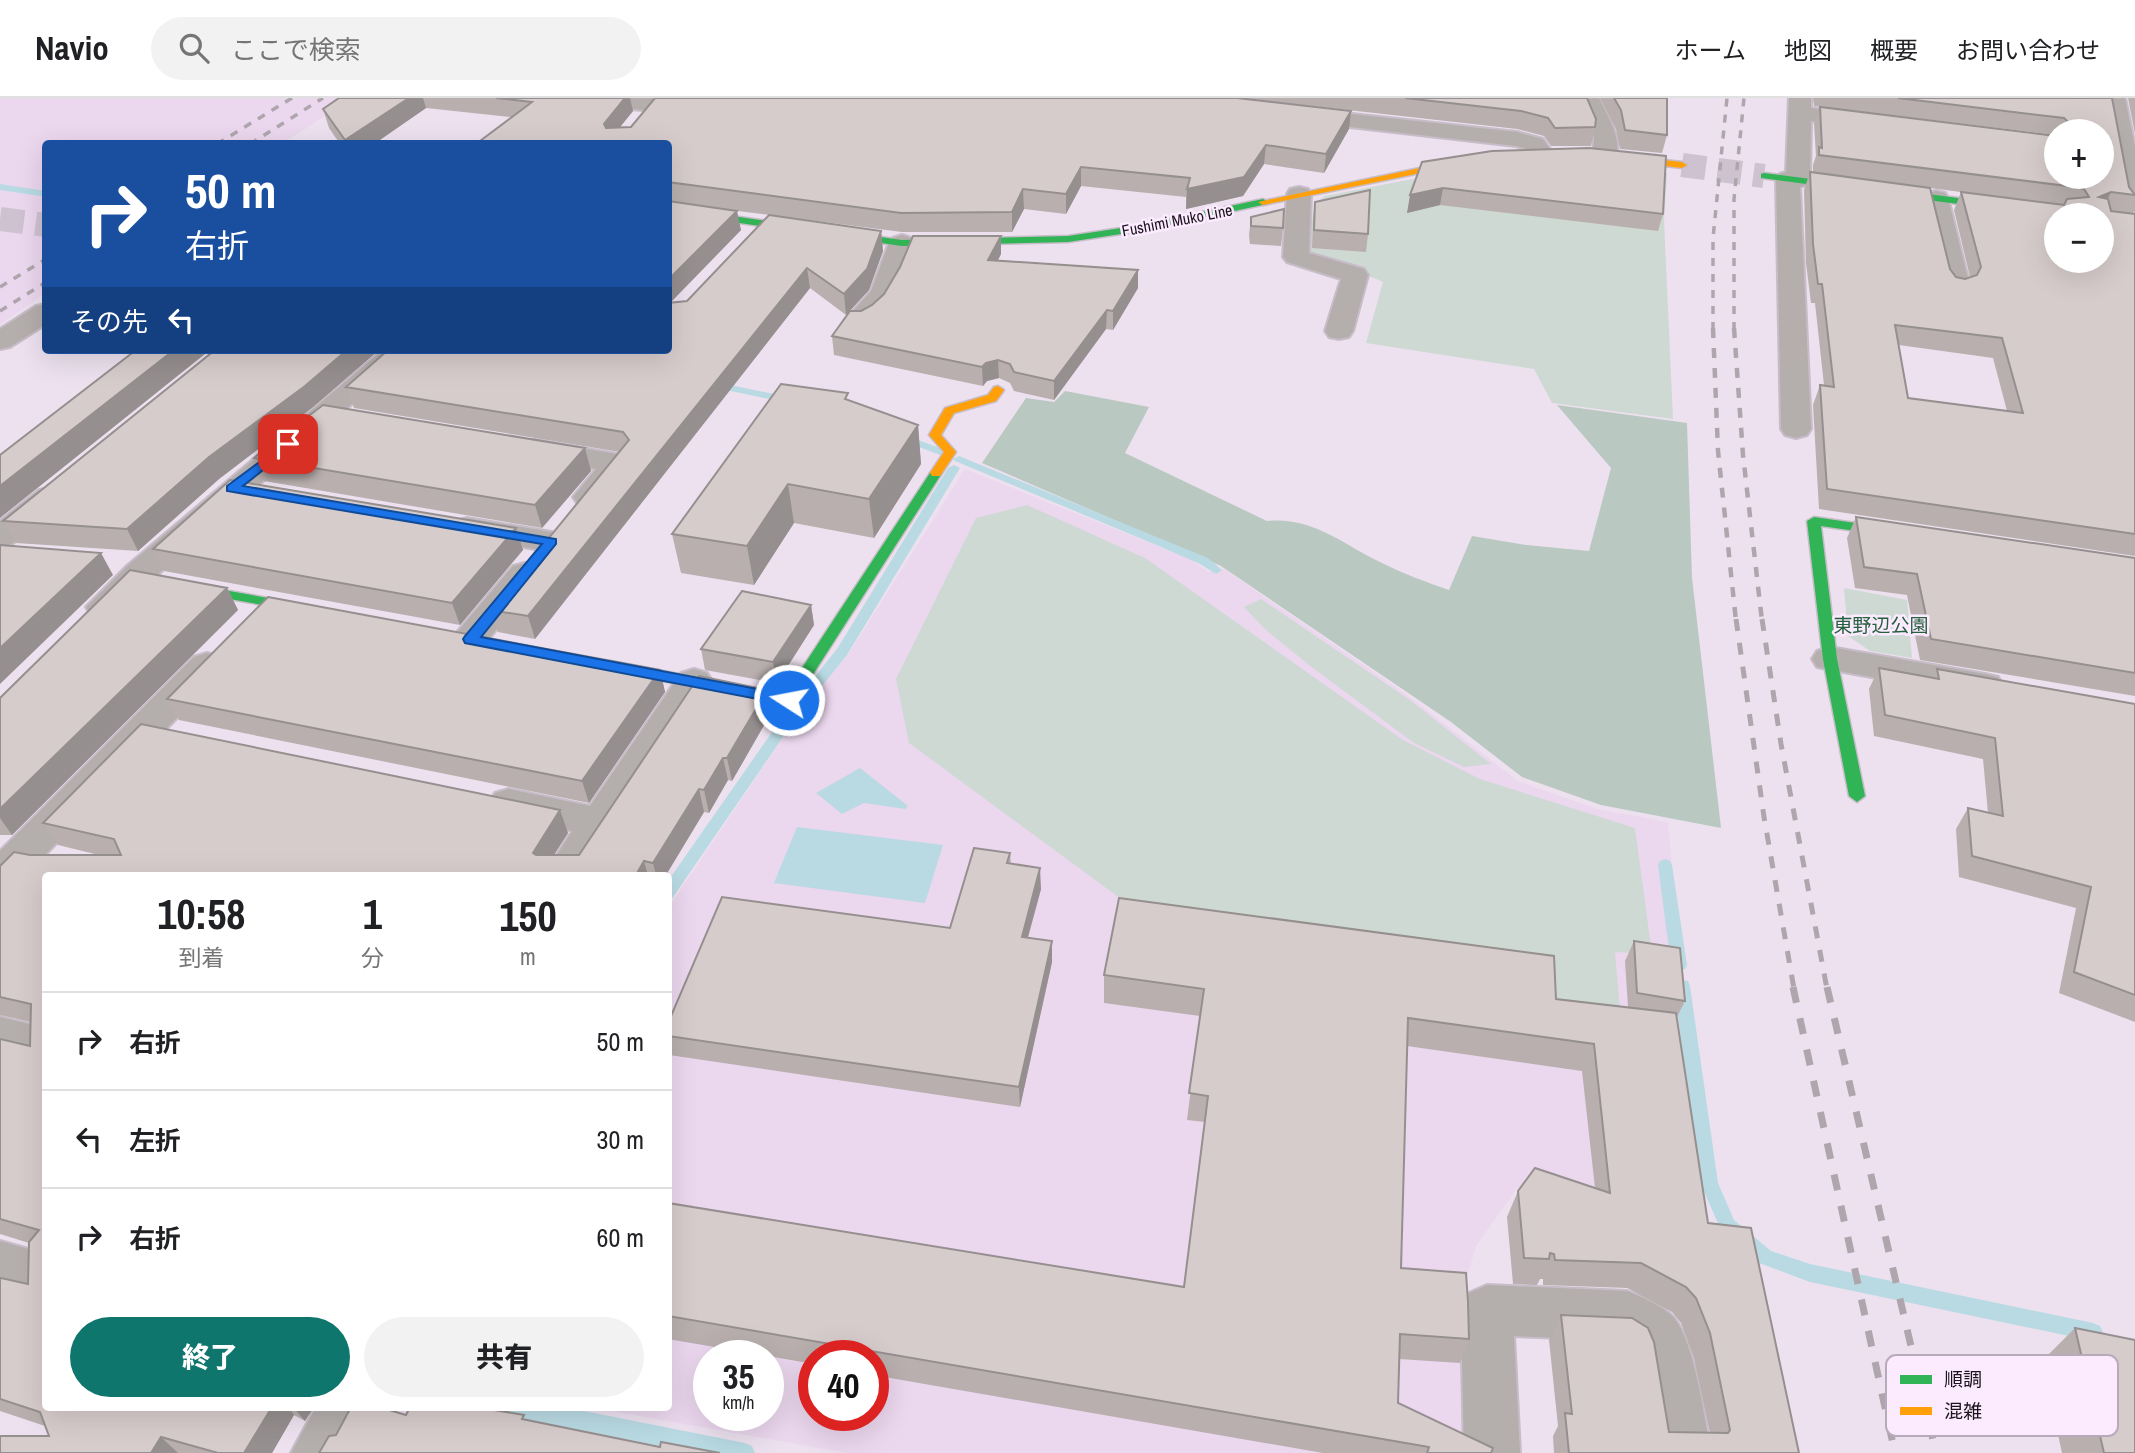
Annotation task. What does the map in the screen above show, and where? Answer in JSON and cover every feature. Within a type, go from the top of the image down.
[{"type":"main road","points":[[1512,156],[1551,155]]},
{"type":"main road","points":[[1595,156],[1682,165]]},
{"type":"main road","name":"Fushimi Muko Line","points":[[672,213],[902,243],[1006,243],[1068,239],[1141,228],[1415,170],[1488,158]]},
{"type":"main road","points":[[1783,178],[2044,212]]},
{"type":"main road","points":[[594,663],[789,700],[946,458],[935,435],[949,411],[992,398],[998,390]]},
{"type":"main road","points":[[1857,796],[1830,659],[1814,521],[1921,537]]},
{"type":"main road","points":[[140,574],[323,612]]},
{"type":"street","points":[[592,98],[655,101]]},
{"type":"street","points":[[1588,98],[1605,137],[1595,156]]},
{"type":"street","points":[[2114,98],[2130,153],[2135,205]]},
{"type":"street","points":[[2120,98],[2135,100]]},
{"type":"street","points":[[638,122],[655,101]]},
{"type":"street","points":[[1796,429],[1783,178],[1800,106],[1890,125]]},
{"type":"street","points":[[1279,113],[1309,107],[1517,139],[1535,144],[1551,155]]},
{"type":"street","points":[[1299,194],[1296,257],[1355,275],[1339,331]]},
{"type":"street","points":[[1936,198],[1957,287]]},
{"type":"street","points":[[740,250],[764,224]]},
{"type":"street","points":[[858,321],[883,293],[902,243]]},
{"type":"street","points":[[0,341],[42,315]]},
{"type":"street","points":[[83,628],[232,488],[325,415],[395,354]]},
{"type":"street","points":[[325,415],[358,420]]},
{"type":"street","points":[[470,639],[617,463],[508,445]]},
{"type":"street","points":[[0,537],[72,479]]},
{"type":"street","points":[[232,488],[268,495]]},
{"type":"street","points":[[442,524],[551,542]]},
{"type":"street","points":[[7,860],[144,729],[270,602]]},
{"type":"street","points":[[1830,659],[2016,691]]},
{"type":"street","points":[[566,872],[694,681]]},
{"type":"street","points":[[144,729],[184,737]]},
{"type":"street","points":[[479,797],[599,822]]},
{"type":"street","points":[[7,860],[61,863]]},
{"type":"street","points":[[0,1036],[42,1046]]},
{"type":"street","points":[[0,1265],[42,1277]]},
{"type":"street","points":[[1492,1453],[1487,1310],[1628,1317],[1654,1333],[1668,1364],[1683,1453]]},
{"type":"street","points":[[319,1453],[345,1411]]},
{"type":"shaded area","points":[[0,98],[353,98],[288,140],[42,140],[42,295],[0,325]]},
{"type":"shaded area","points":[[1065,391],[1149,407],[1125,453],[1267,521],[1299,523],[1313,527],[1390,567],[1449,590],[1472,536],[1589,551],[1611,468],[1557,405],[1687,423],[1692,578],[1721,828],[1601,805],[1522,777],[1451,722],[1221,566],[982,463],[1026,398],[1054,402]]},
{"type":"shaded area","points":[[965,469],[1192,560],[1208,572],[1224,569],[1406,694],[1518,781],[1597,809],[1668,822],[1703,1239],[1518,1187],[1476,1246],[1462,1294],[1467,1435],[1427,1453],[847,1453],[724,1431],[784,1431],[784,1340],[693,1340],[693,1425],[612,1411],[672,1411],[672,903],[797,717],[850,652]]},
{"type":"green space","points":[[1608,167],[1667,173],[1664,220],[1673,419],[1552,403],[1534,369],[1366,343],[1383,282],[1332,260],[1308,257],[1314,204],[1325,196],[1464,169]]},
{"type":"green space","points":[[1027,505],[1145,558],[1403,740],[1480,779],[1635,828],[1652,954],[1615,952],[1621,1021],[1132,907],[909,743],[896,679],[976,518]]},
{"type":"green space","name":"東野辺公園","points":[[1844,588],[1907,600],[1912,658],[1870,651],[1848,636]]},
{"type":"green space","points":[[1261,599],[1410,700],[1491,764],[1464,767],[1414,743],[1266,630],[1244,607]]},
{"type":"water","points":[[860,768],[908,806],[905,809],[864,803],[842,814],[816,793]]},
{"type":"water","points":[[797,827],[943,845],[925,903],[774,883]]},
{"type":"building","points":[[339,98],[409,98],[345,140],[323,109]]},
{"type":"building","points":[[496,98],[625,98],[604,124],[606,128],[631,127],[655,98],[1237,98],[1351,111],[1326,154],[1266,145],[1244,177],[1187,189],[1190,178],[1081,167],[1066,194],[1023,189],[1012,212],[901,213],[672,183],[672,140],[481,140],[532,102]]},
{"type":"building","points":[[1405,98],[1587,98],[1596,119],[1595,127],[1555,128],[1548,118],[1521,111]]},
{"type":"building","points":[[1614,98],[1667,98],[1667,135],[1625,130],[1621,110]]},
{"type":"building","points":[[1898,98],[2112,98],[2129,187],[2135,195],[2111,192],[2099,197],[2108,199],[2109,203],[2065,203],[2067,199],[2089,197],[2084,189],[2114,189],[2114,119],[2065,119]]},
{"type":"building","points":[[1820,107],[2044,135],[2044,183],[1819,155],[1819,147],[1822,148]]},
{"type":"building","points":[[1589,148],[1666,156],[1663,214],[1443,188],[1410,195],[1422,162],[1492,151]]},
{"type":"building","points":[[1810,172],[1930,188],[1950,269],[1956,277],[1965,279],[1977,275],[1981,267],[1961,192],[2048,203],[2044,203],[2044,273],[2114,273],[2114,211],[2135,214],[2135,534],[1827,489],[1820,385],[1834,387],[1822,284],[1818,284],[1813,244]],"holes":[[[1895,325],[2002,338],[2023,413],[1908,398]]]},
{"type":"building","points":[[1370,190],[1368,234],[1314,230],[1315,202]]},
{"type":"building","points":[[672,202],[737,211],[672,276]]},
{"type":"building","points":[[1284,209],[1283,228],[1251,226],[1251,217]]},
{"type":"building","points":[[769,215],[881,231],[867,269],[844,294],[807,268],[528,616],[490,610],[629,440],[623,432],[346,387],[383,354],[672,354],[672,303],[687,301]]},
{"type":"building","points":[[913,236],[1001,236],[988,260],[1138,270],[1113,311],[1107,310],[1054,381],[1014,372],[1010,364],[998,360],[982,367],[832,336],[850,311],[861,311],[884,294],[900,267]]},
{"type":"building","points":[[131,354],[169,354],[0,486],[0,455]]},
{"type":"building","points":[[210,354],[342,354],[305,386],[209,457],[127,529],[3,521]]},
{"type":"building","points":[[781,384],[848,393],[845,399],[918,425],[869,499],[788,484],[747,546],[672,534]]},
{"type":"building","points":[[323,405],[585,448],[535,505],[254,458]]},
{"type":"building","points":[[230,480],[516,528],[452,603],[153,549]]},
{"type":"building","points":[[1856,517],[2135,558],[2135,673],[1931,639],[1917,574],[1864,567]]},
{"type":"building","points":[[0,545],[101,553],[0,648]]},
{"type":"building","points":[[130,570],[227,588],[0,809],[0,698]]},
{"type":"building","points":[[742,591],[811,605],[773,662],[701,649]]},
{"type":"building","points":[[268,597],[660,670],[582,781],[167,699]]},
{"type":"building","points":[[1879,668],[1939,679],[1937,669],[2135,704],[2135,995],[2074,972],[2091,887],[1972,856],[1968,808],[2003,816],[1995,738],[1885,715]]},
{"type":"building","points":[[699,676],[767,690],[727,758],[723,758],[704,790],[699,789],[653,863],[644,861],[638,872],[42,872],[42,1411],[270,1411],[244,1453],[218,1453],[161,1437],[151,1453],[0,1453],[0,1436],[49,1436],[40,1412],[0,1399],[0,1279],[28,1284],[29,1242],[39,1230],[0,1219],[0,1039],[30,1046],[31,1004],[0,997],[0,866],[14,852],[30,855],[121,855],[114,839],[43,823],[141,724],[560,810],[533,853],[579,855]]},
{"type":"building","points":[[974,848],[1010,853],[1007,863],[1040,868],[1022,937],[1052,941],[1019,1087],[672,1037],[672,1014],[722,897],[950,928]]},
{"type":"building","points":[[1119,898],[1554,956],[1556,999],[1676,1013],[1708,1223],[1751,1228],[1799,1453],[1569,1453],[1565,1413],[1572,1414],[1561,1315],[1632,1318],[1648,1328],[1654,1342],[1669,1432],[1728,1433],[1730,1430],[1710,1333],[1696,1298],[1686,1287],[1641,1263],[1555,1260],[1554,1254],[1550,1253],[1549,1259],[1524,1258],[1518,1191],[1535,1168],[1610,1193],[1594,1044],[1408,1018],[1401,1268],[1466,1273],[1469,1339],[1400,1334],[1398,1403],[1493,1448],[1491,1453],[1427,1453],[1429,1447],[889,1354],[889,1340],[807,1340],[672,1317],[672,1204],[1184,1287],[1208,1096],[1189,1093],[1204,989],[1104,975]]},
{"type":"building","points":[[1634,941],[1680,948],[1685,1001],[1637,993]]},
{"type":"building","points":[[2075,1328],[2135,1340],[2135,1453],[2104,1453],[2100,1436],[2118,1436],[2118,1355],[2081,1355]]},
{"type":"building","points":[[349,1411],[392,1411],[406,1415],[408,1411],[500,1411],[524,1415],[522,1419],[660,1447],[661,1442],[720,1453],[319,1453],[329,1436],[336,1435]]},
{"type":"waterway","points":[[0,187],[42,193]]},
{"type":"waterway","points":[[716,385],[788,400]]},
{"type":"waterway","points":[[904,438],[947,454]]},
{"type":"waterway","points":[[959,459],[1165,544],[1204,561],[1216,570]]},
{"type":"waterway","points":[[672,887],[789,718],[842,652],[954,468]]},
{"type":"waterway","points":[[1665,865],[1679,965]]},
{"type":"waterway","points":[[1682,986],[1709,1183],[1728,1226],[1765,1257],[1810,1273],[2093,1332]]},
{"type":"waterway","points":[[535,1411],[745,1453]]},
{"type":"tunnel","points":[[1682,165],[1764,176]]},
{"type":"tunnel","points":[[0,219],[42,224]]},
{"type":"railway","points":[[224,140],[292,98]]},
{"type":"railway","points":[[256,140],[323,98]]},
{"type":"railway","points":[[1713,328],[1713,238],[1727,98]]},
{"type":"railway","points":[[1734,328],[1734,199],[1744,98]]},
{"type":"railway","points":[[0,287],[42,261]]},
{"type":"railway","points":[[0,311],[42,285]]},
{"type":"railway","points":[[1713,328],[1718,451],[1736,621]]},
{"type":"railway","points":[[1734,328],[1743,455],[1762,621]]},
{"type":"railway","points":[[1736,619],[1764,817],[1794,989]]},
{"type":"railway","points":[[1762,619],[1781,744],[1827,989]]},
{"type":"railway","points":[[1793,987],[1886,1412]]},
{"type":"railway","points":[[1827,987],[1913,1355]]},
{"type":"railway","points":[[1891,1436],[1895,1453]]},
{"type":"railway","points":[[1932,1436],[1936,1453]]},
{"type":"traffic: fast","points":[[1764,176],[2044,212]]},
{"type":"traffic: fast","points":[[672,211],[902,243],[1068,239],[1141,228],[1263,202]]},
{"type":"traffic: fast","points":[[610,666],[789,700],[936,473]]},
{"type":"traffic: fast","points":[[1857,796],[1830,659],[1814,521],[1904,534]]},
{"type":"traffic: fast","points":[[179,586],[313,610]]},
{"type":"traffic: slow","points":[[1616,158],[1682,165]]},
{"type":"traffic: slow","points":[[1263,202],[1472,160]]},
{"type":"traffic: slow","points":[[936,473],[950,452],[935,435],[949,411],[992,398],[998,390]]},
{"type":"route","points":[[288,444],[232,488],[551,542],[470,639],[789,700]]}]
